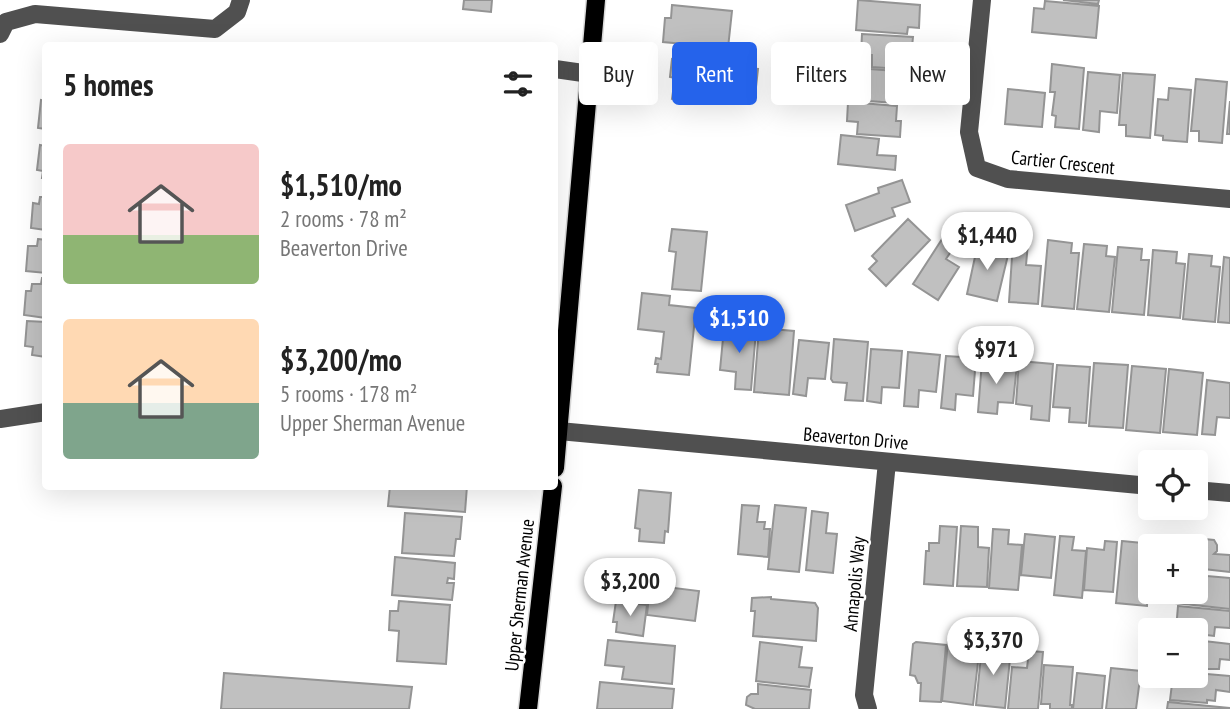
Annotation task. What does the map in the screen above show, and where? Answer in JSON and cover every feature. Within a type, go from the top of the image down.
[{"type":"main road","points":[[593,42],[596,0]]},
{"type":"main road","points":[[558,440],[587,105]]},
{"type":"main road","name":"Upper Sherman Avenue","points":[[528,709],[553,490]]},
{"type":"street","points":[[0,34],[6,22],[35,14],[215,29],[237,12],[241,0]]},
{"type":"street","name":"Cartier Crescent","points":[[982,0],[969,132],[977,168],[1008,179],[1230,200]]},
{"type":"street","points":[[558,69],[579,72]]},
{"type":"street","points":[[0,419],[42,413]]},
{"type":"street","name":"Beaverton Drive","points":[[559,430],[1138,485]]},
{"type":"street","name":"Annapolis Way","points":[[867,709],[864,695],[887,462]]},
{"type":"street","points":[[1208,491],[1230,493]]},
{"type":"building","points":[[464,0],[492,0],[491,12],[463,9]]},
{"type":"building","points":[[858,0],[920,5],[919,28],[908,27],[907,34],[856,30]]},
{"type":"building","points":[[1063,0],[1099,0],[1098,4]]},
{"type":"building","points":[[1045,1],[1099,6],[1096,38],[1032,32],[1034,8],[1044,9]]},
{"type":"building","points":[[672,5],[732,11],[729,42],[663,42],[665,18],[671,18]]},
{"type":"building","points":[[862,34],[913,37],[912,42],[885,42],[885,68],[872,67],[871,42],[862,42]]},
{"type":"building","points":[[1052,64],[1084,68],[1079,129],[1055,127],[1056,116],[1052,115],[1055,92],[1050,92]]},
{"type":"building","points":[[871,69],[885,70],[885,102],[871,101]]},
{"type":"building","points":[[1088,72],[1120,75],[1117,113],[1100,111],[1099,132],[1083,130]]},
{"type":"building","points":[[1123,73],[1155,75],[1150,138],[1126,136],[1126,125],[1119,125]]},
{"type":"building","points":[[1196,79],[1227,82],[1222,143],[1199,141],[1199,131],[1191,131]]},
{"type":"building","points":[[1169,88],[1191,90],[1187,142],[1163,140],[1163,136],[1155,135],[1158,99],[1168,100]]},
{"type":"building","points":[[1008,89],[1045,93],[1042,127],[1005,124]]},
{"type":"building","points":[[41,100],[42,128],[38,128]]},
{"type":"building","points":[[1230,101],[1230,134],[1227,134]]},
{"type":"building","points":[[848,105],[897,106],[896,121],[901,121],[900,137],[857,134],[858,122],[847,121]]},
{"type":"building","points":[[841,135],[879,139],[877,155],[896,156],[895,170],[838,164]]},
{"type":"building","points":[[40,145],[42,171],[37,170]]},
{"type":"building","points":[[902,180],[910,202],[892,208],[895,216],[855,231],[846,205],[879,193],[878,188]]},
{"type":"building","points":[[42,197],[42,229],[31,228],[33,203],[39,204]]},
{"type":"building","points":[[908,219],[930,240],[886,286],[869,269],[877,261],[872,256]]},
{"type":"building","points":[[672,229],[707,232],[701,291],[672,289],[676,252],[669,251]]},
{"type":"building","points":[[946,233],[958,241],[946,259],[959,267],[938,300],[913,284]]},
{"type":"building","points":[[38,239],[42,240],[42,273],[26,271],[28,246],[37,246]]},
{"type":"building","points":[[1048,240],[1072,243],[1071,253],[1079,253],[1074,309],[1042,306]]},
{"type":"building","points":[[1013,242],[1028,243],[1026,265],[1041,266],[1038,304],[1009,302]]},
{"type":"building","points":[[978,243],[1000,248],[999,253],[1008,255],[997,301],[967,294]]},
{"type":"building","points":[[1084,244],[1107,246],[1106,256],[1115,257],[1109,312],[1077,309]]},
{"type":"building","points":[[1118,247],[1142,249],[1141,260],[1149,260],[1144,315],[1112,312]]},
{"type":"building","points":[[1153,250],[1177,252],[1176,263],[1185,264],[1180,318],[1148,315]]},
{"type":"building","points":[[1189,254],[1212,256],[1211,266],[1220,267],[1215,322],[1183,319]]},
{"type":"building","points":[[1224,257],[1230,258],[1230,323],[1218,322]]},
{"type":"building","points":[[42,278],[42,317],[24,315],[26,291],[31,291],[32,284],[41,284]]},
{"type":"building","points":[[642,293],[670,296],[669,305],[696,308],[689,375],[657,372],[656,358],[661,359],[664,332],[638,329]]},
{"type":"building","points":[[27,321],[42,322],[42,356],[32,355],[33,347],[25,346]]},
{"type":"building","points":[[742,321],[749,322],[748,331],[756,331],[751,390],[735,389],[736,372],[720,370],[724,328],[741,330]]},
{"type":"building","points":[[759,328],[794,331],[789,395],[754,392]]},
{"type":"building","points":[[834,339],[868,342],[863,401],[845,400],[847,383],[833,382],[831,379]]},
{"type":"building","points":[[799,340],[829,343],[825,379],[808,378],[806,396],[793,394]]},
{"type":"building","points":[[871,349],[902,351],[899,388],[882,387],[881,403],[867,401]]},
{"type":"building","points":[[908,352],[940,355],[936,392],[919,390],[918,407],[904,406]]},
{"type":"building","points":[[946,356],[976,358],[973,396],[956,394],[955,410],[941,408]]},
{"type":"building","points":[[982,361],[1017,364],[1013,403],[998,402],[997,414],[978,412]]},
{"type":"building","points":[[1019,361],[1053,364],[1049,421],[1031,419],[1032,406],[1016,404]]},
{"type":"building","points":[[1094,363],[1128,365],[1123,428],[1089,426]]},
{"type":"building","points":[[1057,365],[1090,367],[1086,423],[1069,422],[1070,408],[1053,407]]},
{"type":"building","points":[[1132,366],[1166,369],[1160,433],[1126,430]]},
{"type":"building","points":[[1169,369],[1203,373],[1197,435],[1163,432]]},
{"type":"building","points":[[1207,380],[1230,383],[1230,418],[1217,417],[1215,435],[1202,434]]},
{"type":"building","points":[[390,490],[467,490],[465,512],[388,506]]},
{"type":"building","points":[[639,490],[671,493],[668,532],[665,531],[664,543],[639,541],[640,529],[635,528]]},
{"type":"building","points":[[742,505],[759,506],[757,522],[765,522],[764,529],[770,529],[768,557],[738,554]]},
{"type":"building","points":[[775,505],[806,508],[799,572],[768,569]]},
{"type":"building","points":[[812,511],[828,513],[826,533],[837,534],[833,573],[806,570]]},
{"type":"building","points":[[405,513],[462,517],[460,539],[456,539],[454,556],[402,553]]},
{"type":"building","points":[[940,526],[957,527],[953,586],[924,584],[926,551],[929,551],[929,543],[939,543]]},
{"type":"building","points":[[961,526],[978,527],[978,547],[989,548],[987,587],[957,586]]},
{"type":"building","points":[[993,529],[1009,530],[1008,544],[1022,545],[1018,590],[989,588]]},
{"type":"building","points":[[1025,534],[1055,537],[1051,578],[1021,575]]},
{"type":"building","points":[[1060,536],[1074,537],[1072,550],[1086,551],[1082,598],[1054,595]]},
{"type":"building","points":[[1208,539],[1214,540],[1217,545],[1214,554],[1230,555],[1230,572],[1208,569]]},
{"type":"building","points":[[1105,541],[1117,542],[1113,592],[1084,590],[1087,548],[1104,550]]},
{"type":"building","points":[[1122,541],[1138,543],[1138,604],[1147,606],[1116,603]]},
{"type":"building","points":[[395,557],[455,563],[454,579],[448,578],[447,583],[454,583],[452,600],[392,595]]},
{"type":"building","points":[[1208,576],[1230,578],[1230,609],[1185,604],[1208,604]]},
{"type":"building","points":[[650,585],[699,591],[695,621],[647,615]]},
{"type":"building","points":[[771,597],[815,603],[818,608],[816,641],[753,636],[755,611],[751,611],[752,598]]},
{"type":"building","points":[[399,601],[450,605],[446,664],[397,661],[399,631],[389,630],[390,611],[398,611]]},
{"type":"building","points":[[616,601],[647,605],[643,636],[616,632],[617,622],[613,622]]},
{"type":"building","points":[[1178,606],[1230,611],[1230,628],[1215,627],[1214,636],[1208,635],[1208,618],[1177,618]]},
{"type":"building","points":[[608,640],[675,646],[672,684],[622,679],[624,667],[605,665]]},
{"type":"building","points":[[1208,641],[1230,644],[1230,660],[1220,659],[1219,669],[1208,669]]},
{"type":"building","points":[[760,642],[802,647],[799,667],[812,668],[809,687],[756,681]]},
{"type":"building","points":[[948,642],[980,645],[973,705],[942,701]]},
{"type":"building","points":[[913,644],[946,645],[941,702],[920,701],[921,683],[918,683],[915,676],[910,675]]},
{"type":"building","points":[[982,646],[1011,649],[1005,708],[976,705]]},
{"type":"building","points":[[1029,651],[1043,652],[1038,709],[1008,709],[1012,667],[1027,668]]},
{"type":"building","points":[[1044,665],[1073,667],[1072,709],[1050,709],[1050,704],[1041,704]]},
{"type":"building","points":[[1111,668],[1138,671],[1136,709],[1106,709]]},
{"type":"building","points":[[224,673],[412,687],[409,709],[221,709]]},
{"type":"building","points":[[1077,673],[1105,676],[1102,709],[1073,709]]},
{"type":"building","points":[[1208,674],[1230,676],[1230,692],[1216,690],[1215,701],[1207,700],[1207,703],[1170,700],[1172,688],[1208,688]]},
{"type":"building","points":[[600,682],[674,689],[672,709],[597,709]]},
{"type":"building","points":[[758,684],[811,690],[809,709],[755,709],[746,705],[747,697],[758,694]]},
{"type":"building","points":[[1168,702],[1229,708],[1229,709],[1167,709]]}]
